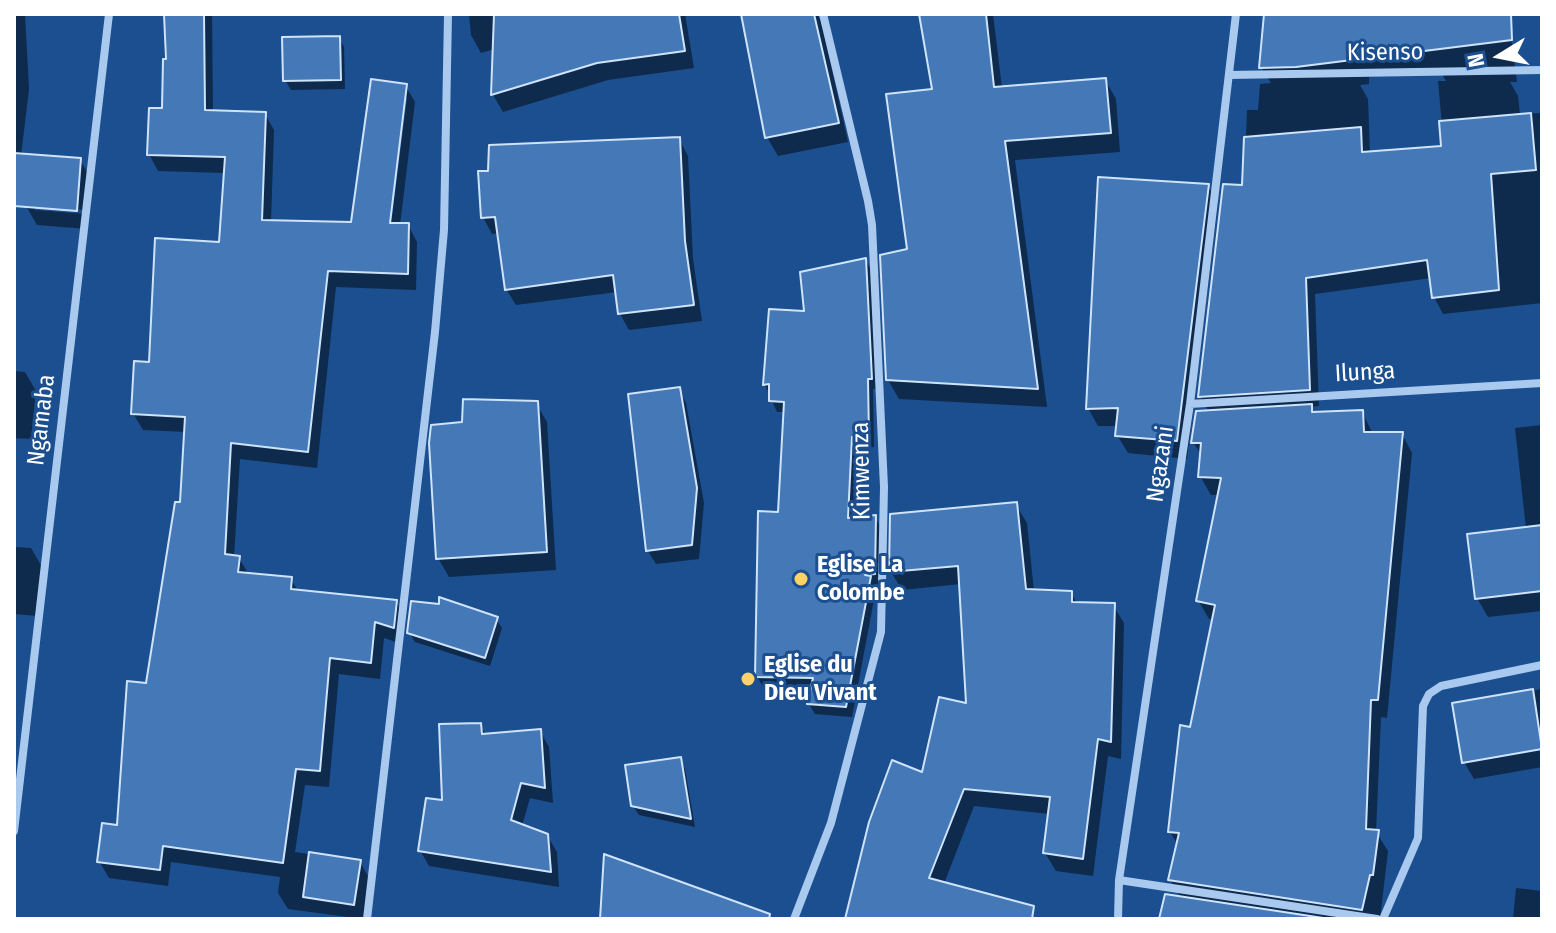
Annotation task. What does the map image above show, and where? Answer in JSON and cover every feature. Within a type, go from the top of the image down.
[{"type":"street","name":"Ngamaba","points":[[14,831],[109,14]]},
{"type":"street","points":[[367,919],[439,289],[444,230],[448,14]]},
{"type":"street","name":"Kimwenza","points":[[794,919],[831,823],[881,632],[884,487],[872,225],[823,14]]},
{"type":"street","name":"Ngazani","points":[[1118,919],[1119,880],[1190,404],[1236,14]]},
{"type":"street","name":"Kisenso","points":[[1229,75],[1542,70]]},
{"type":"street","name":"Ilunga","points":[[1190,404],[1542,383]]},
{"type":"street","points":[[1383,919],[1418,838],[1423,706],[1429,694],[1441,686],[1542,665]]},
{"type":"street","points":[[1119,880],[1377,919]]},
{"type":"building","points":[[164,14],[204,14],[205,110],[266,112],[262,220],[351,222],[371,79],[407,84],[390,223],[409,223],[408,274],[328,271],[308,452],[231,443],[225,554],[240,556],[238,572],[292,577],[291,589],[397,600],[394,628],[375,622],[371,663],[330,658],[320,771],[296,769],[283,863],[163,846],[160,870],[97,862],[102,823],[117,825],[127,681],[146,683],[175,502],[180,502],[185,417],[131,414],[134,361],[149,362],[155,238],[219,242],[225,157],[147,155],[149,108],[162,108],[163,59],[166,59]]},
{"type":"building","points":[[494,14],[679,14],[685,51],[597,63],[491,95]]},
{"type":"building","points":[[741,14],[814,14],[839,123],[765,138]]},
{"type":"building","points":[[919,14],[986,14],[994,87],[1106,78],[1111,133],[1005,141],[1038,389],[886,380],[880,255],[907,249],[886,94],[932,89]]},
{"type":"building","points":[[1264,14],[1511,14],[1512,40],[1296,67],[1259,68]]},
{"type":"building","points":[[340,36],[341,80],[283,81],[282,37]]},
{"type":"building","points":[[1531,113],[1536,170],[1491,174],[1499,290],[1432,298],[1427,260],[1306,278],[1310,390],[1198,397],[1223,184],[1242,185],[1244,137],[1361,127],[1362,152],[1441,146],[1439,121]]},
{"type":"building","points":[[680,137],[685,241],[694,305],[618,314],[613,275],[505,290],[495,217],[481,218],[478,171],[488,171],[489,145]]},
{"type":"building","points":[[14,153],[81,158],[77,211],[14,206]]},
{"type":"building","points":[[1098,177],[1209,184],[1177,441],[1115,436],[1118,408],[1086,409]]},
{"type":"building","points":[[866,258],[872,379],[868,379],[869,437],[852,437],[848,518],[876,515],[875,574],[865,575],[871,576],[846,707],[807,704],[813,678],[755,677],[758,511],[778,512],[784,402],[769,401],[769,384],[763,385],[769,309],[804,311],[800,272]]},
{"type":"building","points":[[680,387],[697,488],[692,545],[646,551],[628,394]]},
{"type":"building","points":[[463,399],[538,401],[547,552],[436,559],[429,443],[431,425],[462,422]]},
{"type":"building","points":[[1312,404],[1312,412],[1363,410],[1364,432],[1403,432],[1378,700],[1371,700],[1366,829],[1379,830],[1373,875],[1370,875],[1362,910],[1168,880],[1179,833],[1168,832],[1180,725],[1190,727],[1215,605],[1196,601],[1221,478],[1198,477],[1201,443],[1191,443],[1196,411]]},
{"type":"building","points":[[1017,502],[1026,589],[1072,591],[1072,602],[1115,603],[1111,742],[1098,739],[1083,859],[1043,853],[1050,797],[964,789],[929,878],[1034,906],[1032,919],[845,919],[869,822],[892,760],[922,772],[939,697],[966,703],[958,566],[889,572],[890,514]]},
{"type":"building","points":[[1542,525],[1542,591],[1475,599],[1467,534]]},
{"type":"building","points":[[439,597],[498,617],[485,658],[407,633],[411,601],[439,604]]},
{"type":"building","points":[[1533,689],[1542,749],[1462,763],[1452,703]]},
{"type":"building","points":[[481,723],[482,734],[541,729],[545,788],[521,783],[511,820],[548,834],[551,872],[418,851],[426,798],[442,800],[439,724]]},
{"type":"building","points":[[681,757],[691,819],[631,806],[625,765]]},
{"type":"building","points":[[309,852],[361,860],[354,905],[303,897]]},
{"type":"building","points":[[604,854],[770,914],[769,919],[600,919]]},
{"type":"building","points":[[1165,894],[1330,919],[1159,919]]},
{"type":"place","name":"Eglise La Colombe","points":[[801,579]]},
{"type":"place","name":"Eglise du Dieu Vivant","points":[[748,679]]}]
